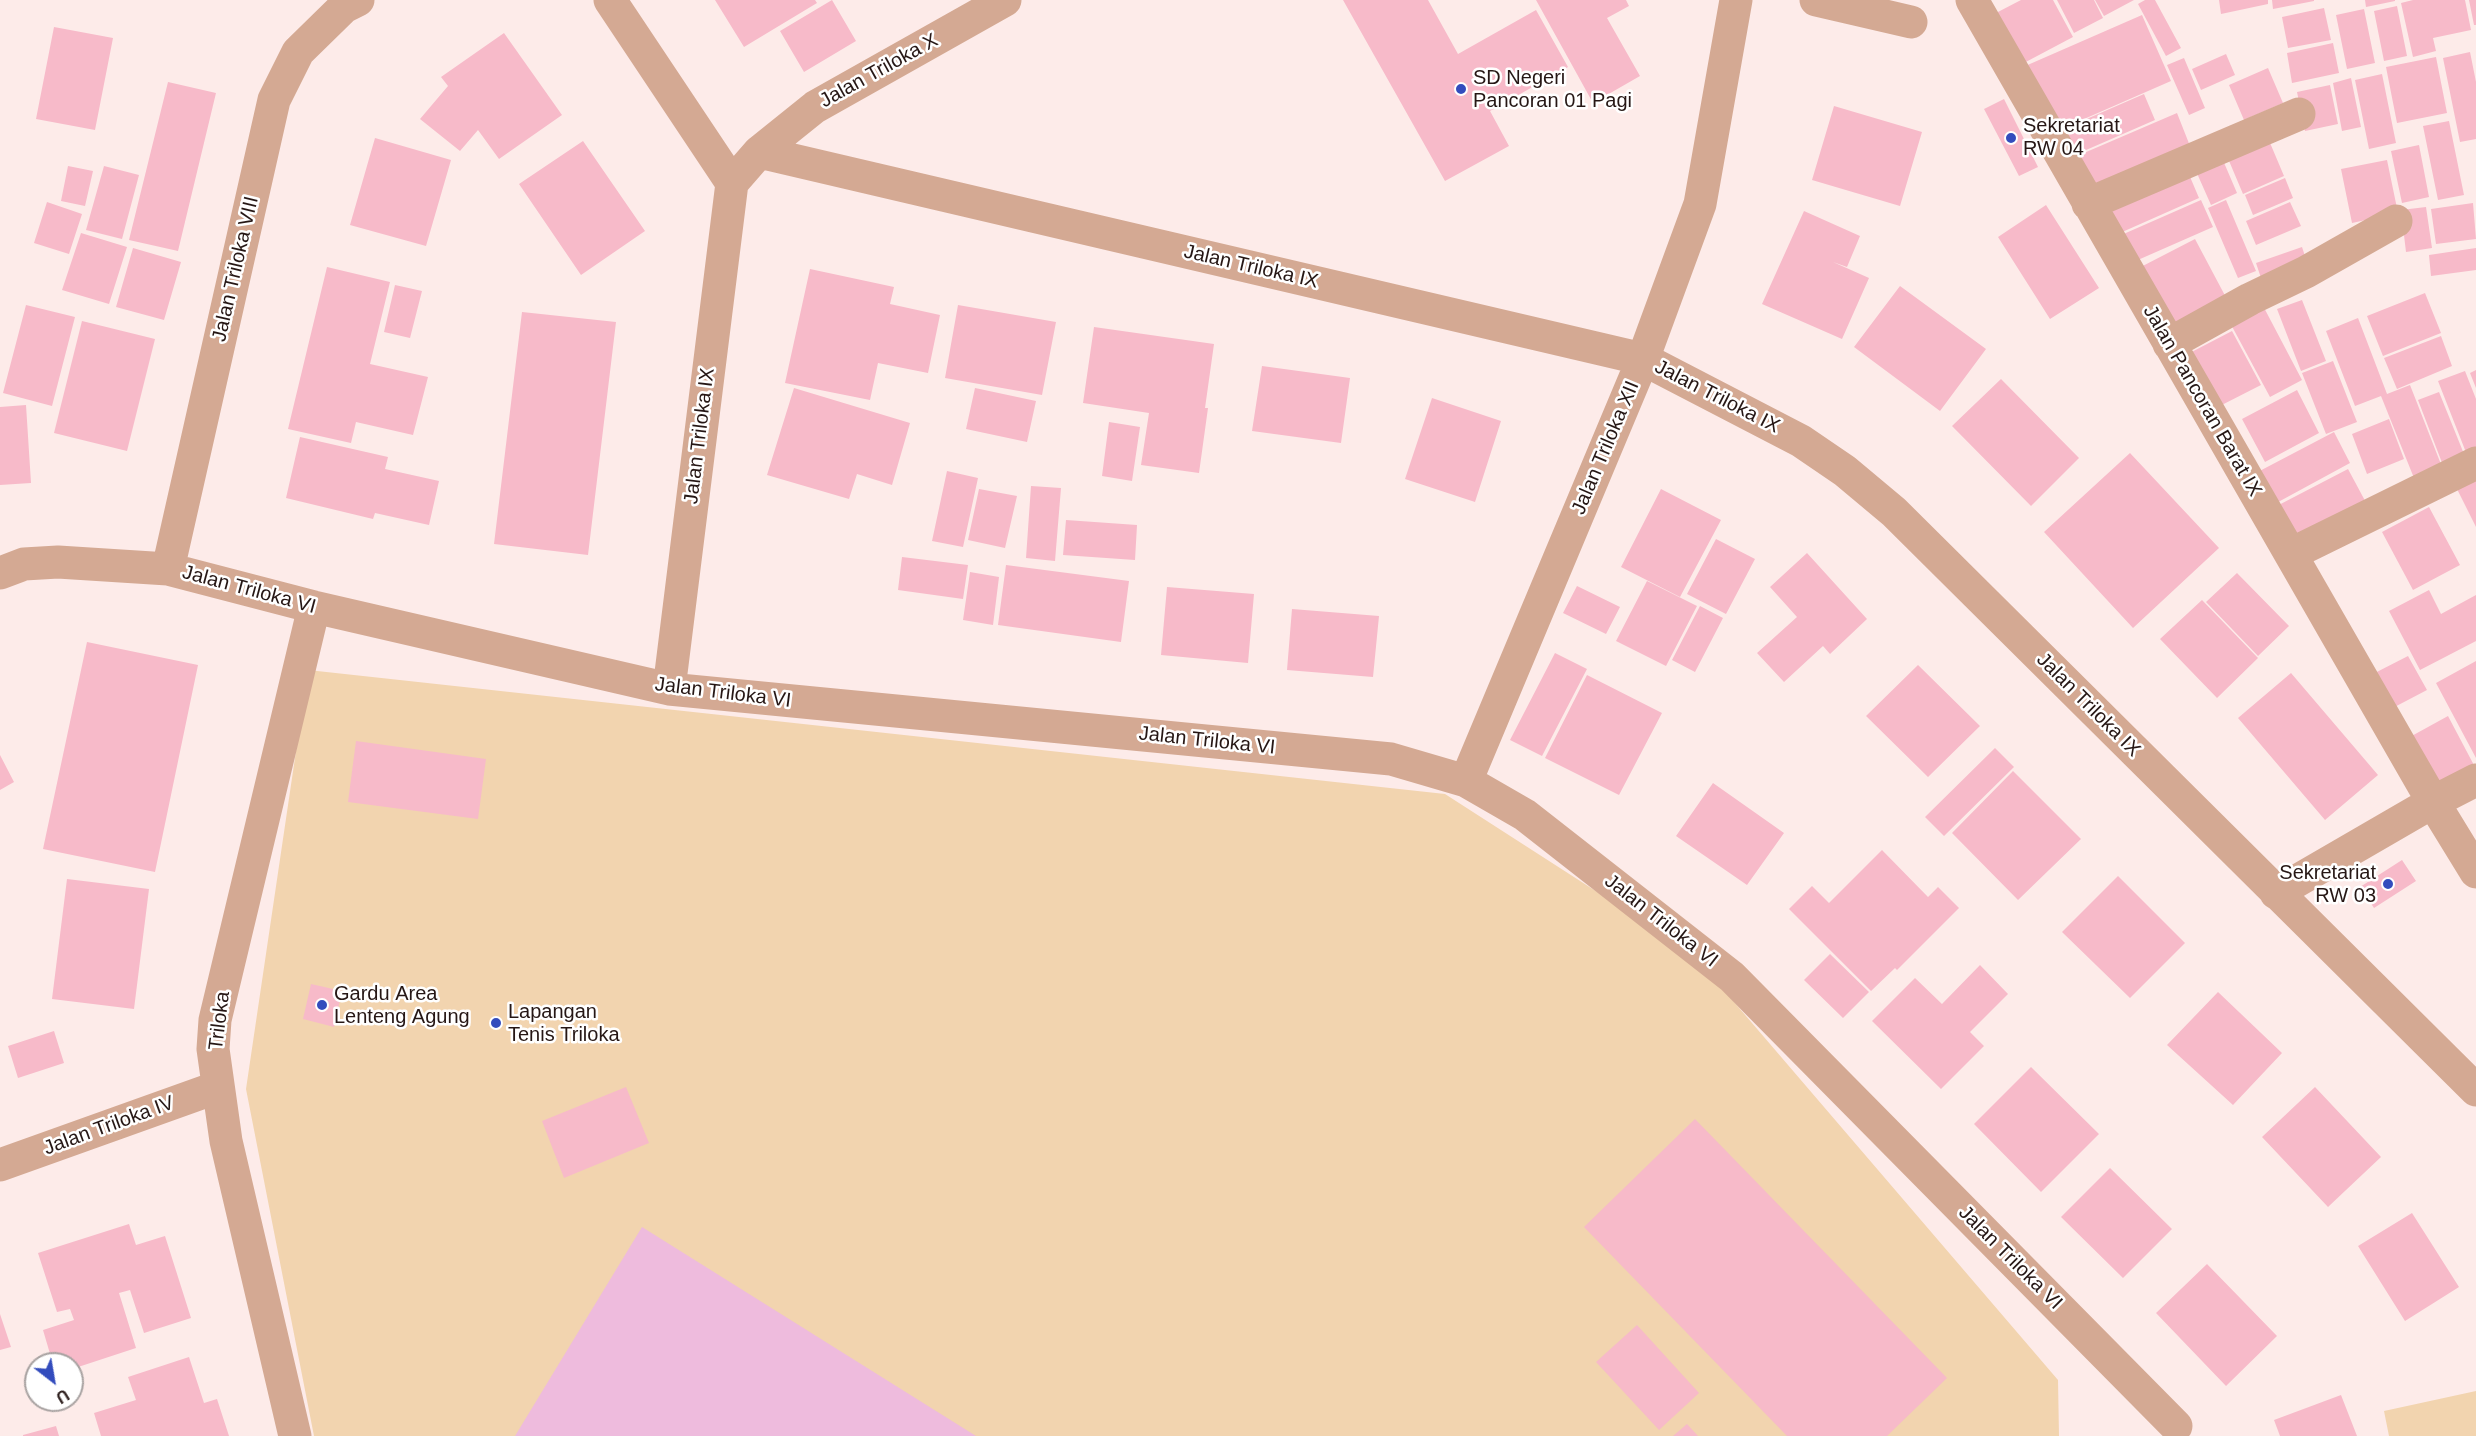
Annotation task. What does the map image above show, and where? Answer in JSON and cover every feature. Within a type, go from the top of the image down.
[{"type":"street","name":"Jalan Triloka VIII","points":[[168,568],[274,100],[298,52],[345,7],[358,0]]},
{"type":"street","points":[[610,0],[732,183],[759,152]]},
{"type":"street","name":"Jalan Triloka X","points":[[759,152],[815,107],[1005,0]]},
{"type":"street","name":"Jalan Triloka XII","points":[[1466,781],[1643,359],[1700,204],[1736,0]]},
{"type":"street","points":[[1816,0],[1911,22]]},
{"type":"street","name":"Jalan Pancoran Barat IX","points":[[1972,0],[2433,802],[2476,872]]},
{"type":"street","points":[[2088,204],[2299,114]]},
{"type":"street","name":"Jalan Triloka IX","points":[[759,152],[1643,359],[1801,441],[1845,471],[1886,506],[2476,1090]]},
{"type":"street","name":"Jalan Triloka IX","points":[[669,689],[732,183]]},
{"type":"street","points":[[2169,344],[2250,299],[2306,272],[2396,221]]},
{"type":"street","points":[[2291,554],[2476,463]]},
{"type":"street","name":"Jalan Triloka VI","points":[[0,573],[24,564],[58,562],[168,568],[314,607],[669,689],[1391,759],[1466,781],[1525,815],[1732,976],[2175,1426]]},
{"type":"street","name":"Triloka","points":[[295,1436],[226,1141],[213,1049],[215,1020],[314,607]]},
{"type":"street","points":[[2276,892],[2433,802],[2476,780]]},
{"type":"street","name":"Jalan Triloka IV","points":[[0,1165],[218,1087]]},
{"type":"shaded area","points":[[308,670],[1445,794],[1692,953],[2058,1380],[2059,1436],[314,1436],[246,1089]]},
{"type":"shaded area","points":[[642,1227],[976,1436],[515,1436]]},
{"type":"shaded area","points":[[2476,1391],[2476,1436],[2389,1436],[2384,1411]]},
{"type":"building","points":[[715,0],[815,0],[817,3],[744,47]]},
{"type":"building","points":[[832,0],[856,41],[804,72],[780,31]]},
{"type":"building","name":"SD Negeri Pancoran 01 Pagi","points":[[1343,0],[1428,0],[1458,54],[1536,10],[1568,67],[1490,111],[1509,146],[1445,181]]},
{"type":"building","points":[[1536,0],[1626,0],[1629,6],[1607,18],[1640,76],[1593,103]]},
{"type":"building","points":[[2021,0],[2053,0],[2073,37],[2022,64],[1996,13]]},
{"type":"building","points":[[2057,0],[2094,0],[2103,18],[2074,33]]},
{"type":"building","points":[[2095,0],[2134,0],[2104,16]]},
{"type":"building","points":[[2145,0],[2155,0],[2181,48],[2166,56],[2138,4]]},
{"type":"building","points":[[2219,0],[2268,0],[2268,4],[2221,14]]},
{"type":"building","points":[[2272,0],[2314,0],[2314,1],[2273,9]]},
{"type":"building","points":[[2365,0],[2395,0],[2395,1],[2366,7]]},
{"type":"building","points":[[2413,0],[2465,0],[2471,30],[2433,38],[2436,51],[2413,57],[2401,3]]},
{"type":"building","points":[[2469,0],[2476,0],[2476,25],[2474,25]]},
{"type":"building","points":[[2397,6],[2407,56],[2384,61],[2374,11]]},
{"type":"building","points":[[2324,8],[2331,40],[2288,48],[2282,17]]},
{"type":"building","points":[[2364,9],[2375,63],[2347,69],[2336,15]]},
{"type":"building","points":[[2142,15],[2171,81],[2052,133],[2023,67]]},
{"type":"building","points":[[54,27],[113,38],[95,130],[36,119]]},
{"type":"building","points":[[504,33],[562,115],[499,159],[478,130],[460,151],[420,119],[448,86],[441,77]]},
{"type":"building","points":[[2333,43],[2339,73],[2292,83],[2287,53]]},
{"type":"building","points":[[2470,52],[2476,82],[2476,139],[2460,142],[2443,58]]},
{"type":"building","points":[[2226,54],[2235,75],[2201,90],[2192,69]]},
{"type":"building","points":[[2436,57],[2447,113],[2397,123],[2386,67]]},
{"type":"building","points":[[2184,58],[2205,108],[2189,115],[2167,65]]},
{"type":"building","points":[[2268,68],[2283,103],[2244,120],[2229,85]]},
{"type":"building","points":[[2382,74],[2396,143],[2369,149],[2355,80]]},
{"type":"building","points":[[2351,78],[2361,127],[2342,131],[2333,83]]},
{"type":"building","points":[[168,82],[216,93],[178,251],[129,240]]},
{"type":"building","points":[[2330,85],[2338,124],[2305,131],[2297,92]]},
{"type":"building","points":[[2144,94],[2155,120],[2070,157],[2059,131]]},
{"type":"building","name":"Sekretariat RW 04","points":[[2004,99],[2038,167],[2019,176],[1984,109]]},
{"type":"building","points":[[1834,106],[1922,132],[1900,206],[1812,180]]},
{"type":"building","points":[[2177,113],[2190,146],[2084,192],[2070,159]]},
{"type":"building","points":[[2449,121],[2464,195],[2438,200],[2423,126]]},
{"type":"building","points":[[2265,131],[2284,176],[2243,194],[2224,149]]},
{"type":"building","points":[[375,138],[451,160],[426,246],[350,225]]},
{"type":"building","points":[[583,141],[645,231],[581,275],[519,184]]},
{"type":"building","points":[[2419,145],[2429,197],[2402,203],[2391,151]]},
{"type":"building","points":[[2219,151],[2237,193],[2211,205],[2192,162]]},
{"type":"building","points":[[2387,160],[2398,213],[2352,223],[2341,169]]},
{"type":"building","points":[[2185,165],[2199,198],[2120,233],[2106,199]]},
{"type":"building","points":[[68,166],[93,171],[85,206],[61,201]]},
{"type":"building","points":[[104,166],[139,175],[122,239],[86,230]]},
{"type":"building","points":[[2285,178],[2293,198],[2253,215],[2245,195]]},
{"type":"building","points":[[2201,200],[2213,227],[2131,263],[2119,236]]},
{"type":"building","points":[[2226,200],[2256,271],[2238,278],[2208,208]]},
{"type":"building","points":[[47,202],[82,214],[69,254],[34,243]]},
{"type":"building","points":[[2290,202],[2301,226],[2256,245],[2246,221]]},
{"type":"building","points":[[2473,203],[2476,239],[2436,244],[2431,209]]},
{"type":"building","points":[[2046,205],[2099,288],[2050,319],[1998,237]]},
{"type":"building","points":[[2426,207],[2432,248],[2406,252],[2401,210]]},
{"type":"building","points":[[1804,211],[1860,236],[1847,267],[1833,262],[1869,278],[1842,339],[1762,304]]},
{"type":"building","points":[[81,233],[127,247],[109,304],[62,290]]},
{"type":"building","points":[[2195,239],[2230,305],[2168,338],[2133,271]]},
{"type":"building","points":[[2302,247],[2308,265],[2262,281],[2256,263]]},
{"type":"building","points":[[133,248],[181,262],[164,320],[116,307]]},
{"type":"building","points":[[2476,248],[2476,270],[2431,276],[2429,255]]},
{"type":"building","points":[[327,267],[390,282],[370,364],[428,377],[413,435],[356,422],[351,443],[288,429]]},
{"type":"building","points":[[810,269],[894,287],[890,304],[940,315],[928,373],[878,363],[870,400],[785,383]]},
{"type":"building","points":[[395,285],[422,291],[410,338],[384,332]]},
{"type":"building","points":[[1900,286],[1986,349],[1940,411],[1854,347]]},
{"type":"building","points":[[2425,293],[2441,333],[2383,356],[2367,316]]},
{"type":"building","points":[[2302,300],[2326,361],[2301,371],[2277,309]]},
{"type":"building","points":[[2261,302],[2302,380],[2270,397],[2228,319]]},
{"type":"building","points":[[26,305],[75,317],[52,406],[3,393]]},
{"type":"building","points":[[958,305],[1056,322],[1042,395],[945,378]]},
{"type":"building","points":[[522,312],[616,322],[588,555],[494,544]]},
{"type":"building","points":[[2358,318],[2387,394],[2410,385],[2444,472],[2416,483],[2381,396],[2355,406],[2326,331]]},
{"type":"building","points":[[82,321],[155,339],[127,451],[54,433]]},
{"type":"building","points":[[1094,327],[1214,344],[1199,473],[1141,465],[1149,413],[1083,403]]},
{"type":"building","points":[[2232,331],[2261,385],[2210,411],[2182,357]]},
{"type":"building","points":[[2441,336],[2452,366],[2397,389],[2384,358]]},
{"type":"building","points":[[2333,361],[2357,422],[2326,434],[2302,373]]},
{"type":"building","points":[[1262,366],[1350,378],[1341,443],[1252,431]]},
{"type":"building","points":[[2476,370],[2476,388],[2470,373]]},
{"type":"building","points":[[2465,371],[2476,399],[2476,451],[2467,455],[2438,381]]},
{"type":"building","points":[[2001,379],[2079,458],[2031,506],[1952,426]]},
{"type":"building","points":[[794,388],[910,423],[892,485],[857,474],[849,499],[767,475]]},
{"type":"building","points":[[975,388],[1036,401],[1027,442],[966,429]]},
{"type":"building","points":[[2297,390],[2319,433],[2265,462],[2242,419]]},
{"type":"building","points":[[2439,392],[2466,459],[2444,468],[2418,400]]},
{"type":"building","points":[[1432,398],[1501,421],[1475,502],[1405,479]]},
{"type":"building","points":[[26,405],[31,483],[0,485],[0,407]]},
{"type":"building","points":[[2389,419],[2404,459],[2367,474],[2352,434]]},
{"type":"building","points":[[1109,422],[1140,427],[1132,481],[1102,476]]},
{"type":"building","points":[[2334,432],[2350,463],[2269,507],[2252,475]]},
{"type":"building","points":[[300,437],[388,457],[385,469],[439,481],[429,525],[375,513],[373,519],[286,498]]},
{"type":"building","points":[[2130,453],[2219,548],[2133,628],[2044,532]]},
{"type":"building","points":[[2348,469],[2370,510],[2292,551],[2271,509]]},
{"type":"building","points":[[947,471],[978,478],[963,547],[932,541]]},
{"type":"building","points":[[2476,480],[2476,527],[2457,489]]},
{"type":"building","points":[[1031,486],[1061,488],[1055,561],[1026,558]]},
{"type":"building","points":[[979,489],[1017,496],[1005,548],[968,540]]},
{"type":"building","points":[[1661,489],[1721,520],[1680,597],[1621,567]]},
{"type":"building","points":[[2429,507],[2460,565],[2413,590],[2382,532]]},
{"type":"building","points":[[1066,520],[1137,525],[1135,560],[1063,555]]},
{"type":"building","points":[[1716,539],[1755,559],[1726,614],[1687,594]]},
{"type":"building","points":[[1807,553],[1867,619],[1830,654],[1823,646],[1784,682],[1757,653],[1797,617],[1770,587]]},
{"type":"building","points":[[902,557],[968,565],[963,599],[898,590]]},
{"type":"building","points":[[1006,565],[1129,581],[1121,642],[998,625]]},
{"type":"building","points":[[970,572],[999,577],[993,625],[963,620]]},
{"type":"building","points":[[2237,573],[2289,626],[2258,656],[2206,602]]},
{"type":"building","points":[[1647,581],[1697,606],[1666,666],[1616,641]]},
{"type":"building","points":[[1577,586],[1620,607],[1606,634],[1563,613]]},
{"type":"building","points":[[1167,587],[1254,594],[1248,663],[1161,655]]},
{"type":"building","points":[[2429,590],[2441,614],[2476,595],[2476,641],[2420,670],[2389,611]]},
{"type":"building","points":[[2202,600],[2258,658],[2217,698],[2160,639]]},
{"type":"building","points":[[1700,606],[1723,618],[1695,672],[1672,660]]},
{"type":"building","points":[[1292,609],[1379,616],[1373,677],[1287,670]]},
{"type":"building","points":[[87,642],[198,665],[155,872],[43,849]]},
{"type":"building","points":[[1555,653],[1587,669],[1542,756],[1510,740]]},
{"type":"building","points":[[2408,656],[2427,690],[2385,712],[2367,677]]},
{"type":"building","points":[[2476,661],[2476,758],[2436,683]]},
{"type":"building","points":[[1918,665],[1980,726],[1928,777],[1866,716]]},
{"type":"building","points":[[2291,673],[2378,775],[2325,820],[2238,718]]},
{"type":"building","points":[[1587,675],[1662,713],[1619,795],[1545,758]]},
{"type":"building","points":[[2448,716],[2476,769],[2438,795],[2408,738]]},
{"type":"building","points":[[356,741],[486,759],[478,819],[348,802]]},
{"type":"building","points":[[1995,748],[2014,767],[1944,836],[1925,817]]},
{"type":"building","points":[[0,755],[14,782],[0,790]]},
{"type":"building","points":[[2013,771],[2081,839],[2018,900],[1952,833]]},
{"type":"building","points":[[1713,783],[1784,833],[1747,885],[1676,836]]},
{"type":"building","points":[[1882,850],[1928,897],[1938,887],[1959,908],[1897,970],[1895,968],[1871,991],[1789,909],[1812,886],[1829,903]]},
{"type":"building","name":"Sekretariat RW 03","points":[[2402,860],[2416,881],[2374,908],[2360,887]]},
{"type":"building","points":[[2118,876],[2185,943],[2130,998],[2062,932]]},
{"type":"building","points":[[67,879],[149,889],[134,1009],[52,999]]},
{"type":"building","points":[[1830,954],[1869,992],[1843,1018],[1804,980]]},
{"type":"building","points":[[1980,965],[2008,994],[1970,1032],[1984,1046],[1941,1089],[1872,1021],[1915,978],[1942,1004]]},
{"type":"building","name":"Gardu Area Lenteng Agung","points":[[311,984],[342,991],[334,1027],[303,1019]]},
{"type":"building","points":[[2218,992],[2282,1053],[2233,1105],[2167,1045]]},
{"type":"building","points":[[54,1031],[64,1063],[18,1078],[8,1046]]},
{"type":"building","points":[[2031,1067],[2099,1134],[2041,1192],[1974,1124]]},
{"type":"building","points":[[626,1087],[649,1143],[564,1178],[542,1121]]},
{"type":"building","points":[[2315,1087],[2381,1157],[2328,1207],[2262,1137]]},
{"type":"building","points":[[1695,1119],[1947,1378],[1887,1436],[1787,1436],[1584,1227]]},
{"type":"building","points":[[2110,1168],[2172,1229],[2123,1278],[2061,1217]]},
{"type":"building","points":[[2412,1213],[2459,1287],[2405,1321],[2358,1246]]},
{"type":"building","points":[[129,1224],[136,1245],[165,1236],[191,1318],[144,1333],[130,1290],[119,1293],[136,1348],[84,1365],[84,1352],[49,1352],[43,1330],[74,1320],[70,1309],[57,1312],[38,1253]]},
{"type":"building","points":[[2207,1264],[2277,1336],[2226,1386],[2156,1313]]},
{"type":"building","points":[[0,1314],[11,1347],[0,1350]]},
{"type":"building","points":[[1637,1325],[1699,1393],[1659,1430],[1596,1362]]},
{"type":"building","points":[[189,1357],[204,1403],[217,1399],[229,1436],[101,1436],[94,1413],[136,1400],[128,1377]]},
{"type":"building","points":[[2341,1395],[2357,1436],[2280,1436],[2274,1420]]},
{"type":"building","points":[[1687,1424],[1698,1436],[1673,1436]]},
{"type":"building","points":[[56,1426],[59,1436],[23,1436],[23,1435]]},
{"type":"place","name":"SD Negeri Pancoran 01 Pagi","points":[[1461,89]]},
{"type":"place","name":"Sekretariat RW 04","points":[[2011,138]]},
{"type":"place","name":"Sekretariat RW 03","points":[[2388,884]]},
{"type":"place","name":"Gardu Area Lenteng Agung","points":[[322,1005]]},
{"type":"place","name":"Lapangan Tenis Triloka","points":[[496,1023]]}]
